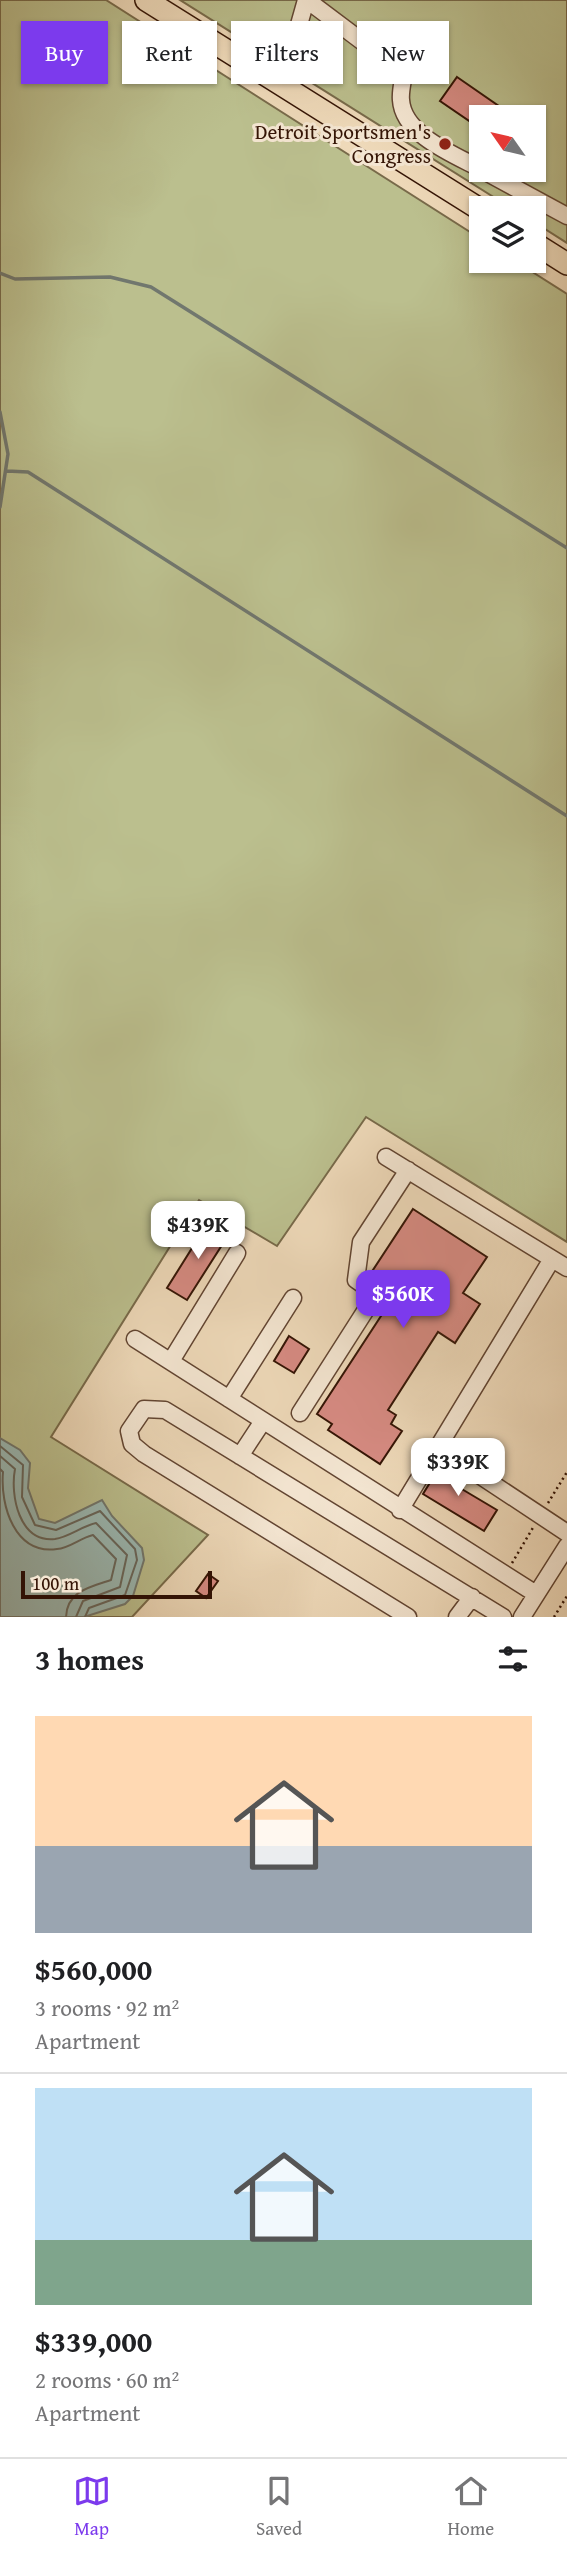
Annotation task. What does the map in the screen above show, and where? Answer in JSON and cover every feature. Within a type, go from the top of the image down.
[{"type":"main road","points":[[146,0],[231,52]]},
{"type":"main road","points":[[282,84],[469,202]]},
{"type":"main road","points":[[546,251],[567,264]]},
{"type":"street","points":[[301,21],[307,0],[404,73],[401,100],[405,116],[438,145],[469,162]]},
{"type":"street","points":[[506,182],[567,216]]},
{"type":"street","points":[[386,1157],[567,1268]]},
{"type":"street","points":[[300,1413],[376,1294],[356,1280],[361,1242],[408,1170]]},
{"type":"street","points":[[171,1362],[237,1253]]},
{"type":"street","points":[[400,1510],[552,1259]]},
{"type":"street","points":[[229,1399],[293,1298]]},
{"type":"street","points":[[135,1339],[536,1594]]},
{"type":"street","points":[[408,1617],[144,1454],[132,1444],[129,1431],[144,1409],[165,1410],[503,1617]]},
{"type":"street","points":[[240,1456],[263,1421]]},
{"type":"street","points":[[437,1447],[567,1533]]},
{"type":"street","points":[[522,1617],[567,1546]]},
{"type":"street","points":[[457,1617],[472,1597]]},
{"type":"path","points":[[543,1510],[567,1472]]},
{"type":"path","points":[[509,1567],[536,1523]]},
{"type":"path","points":[[554,1617],[567,1596]]},
{"type":"green space","points":[[0,0],[106,0],[139,21],[122,21],[122,84],[217,84],[217,71],[231,80],[231,84],[238,84],[469,231],[469,273],[534,273],[567,294],[567,1242],[366,1117],[277,1246],[199,1200],[51,1437],[208,1535],[132,1617],[0,1617]]},
{"type":"green space","name":"Detroit Sportsmen's Congress","points":[[180,0],[567,0],[567,243],[546,230],[546,196],[492,196],[470,182],[546,182],[546,105],[469,105],[469,182],[314,84],[343,84],[343,21],[231,21],[231,32]]},
{"type":"water","points":[[0,1438],[20,1450],[30,1463],[28,1488],[39,1519],[55,1523],[102,1500],[112,1516],[142,1548],[144,1560],[133,1596],[125,1604],[84,1617],[0,1617]]},
{"type":"building","points":[[457,77],[497,105],[469,105],[469,121],[440,101]]},
{"type":"building","points":[[413,1209],[487,1257],[463,1293],[480,1304],[455,1343],[438,1332],[388,1410],[396,1415],[391,1424],[402,1431],[380,1464],[328,1430],[332,1424],[317,1414],[396,1293],[369,1276]]},
{"type":"building","points":[[209,1221],[229,1234],[187,1300],[167,1288]]},
{"type":"building","points":[[289,1336],[309,1349],[294,1373],[274,1361]]},
{"type":"building","points":[[442,1463],[461,1475],[455,1485],[497,1510],[484,1531],[423,1494]]},
{"type":"building","points":[[208,1574],[218,1581],[206,1598],[196,1591]]},
{"type":"waterway","points":[[0,273],[15,279],[110,277],[151,287],[567,548]]},
{"type":"waterway","points":[[0,412],[8,454],[0,507]]},
{"type":"waterway","points":[[7,471],[28,472],[567,816]]},
{"type":"place","name":"Detroit Sportsmen's Congress","points":[[445,144]]}]
